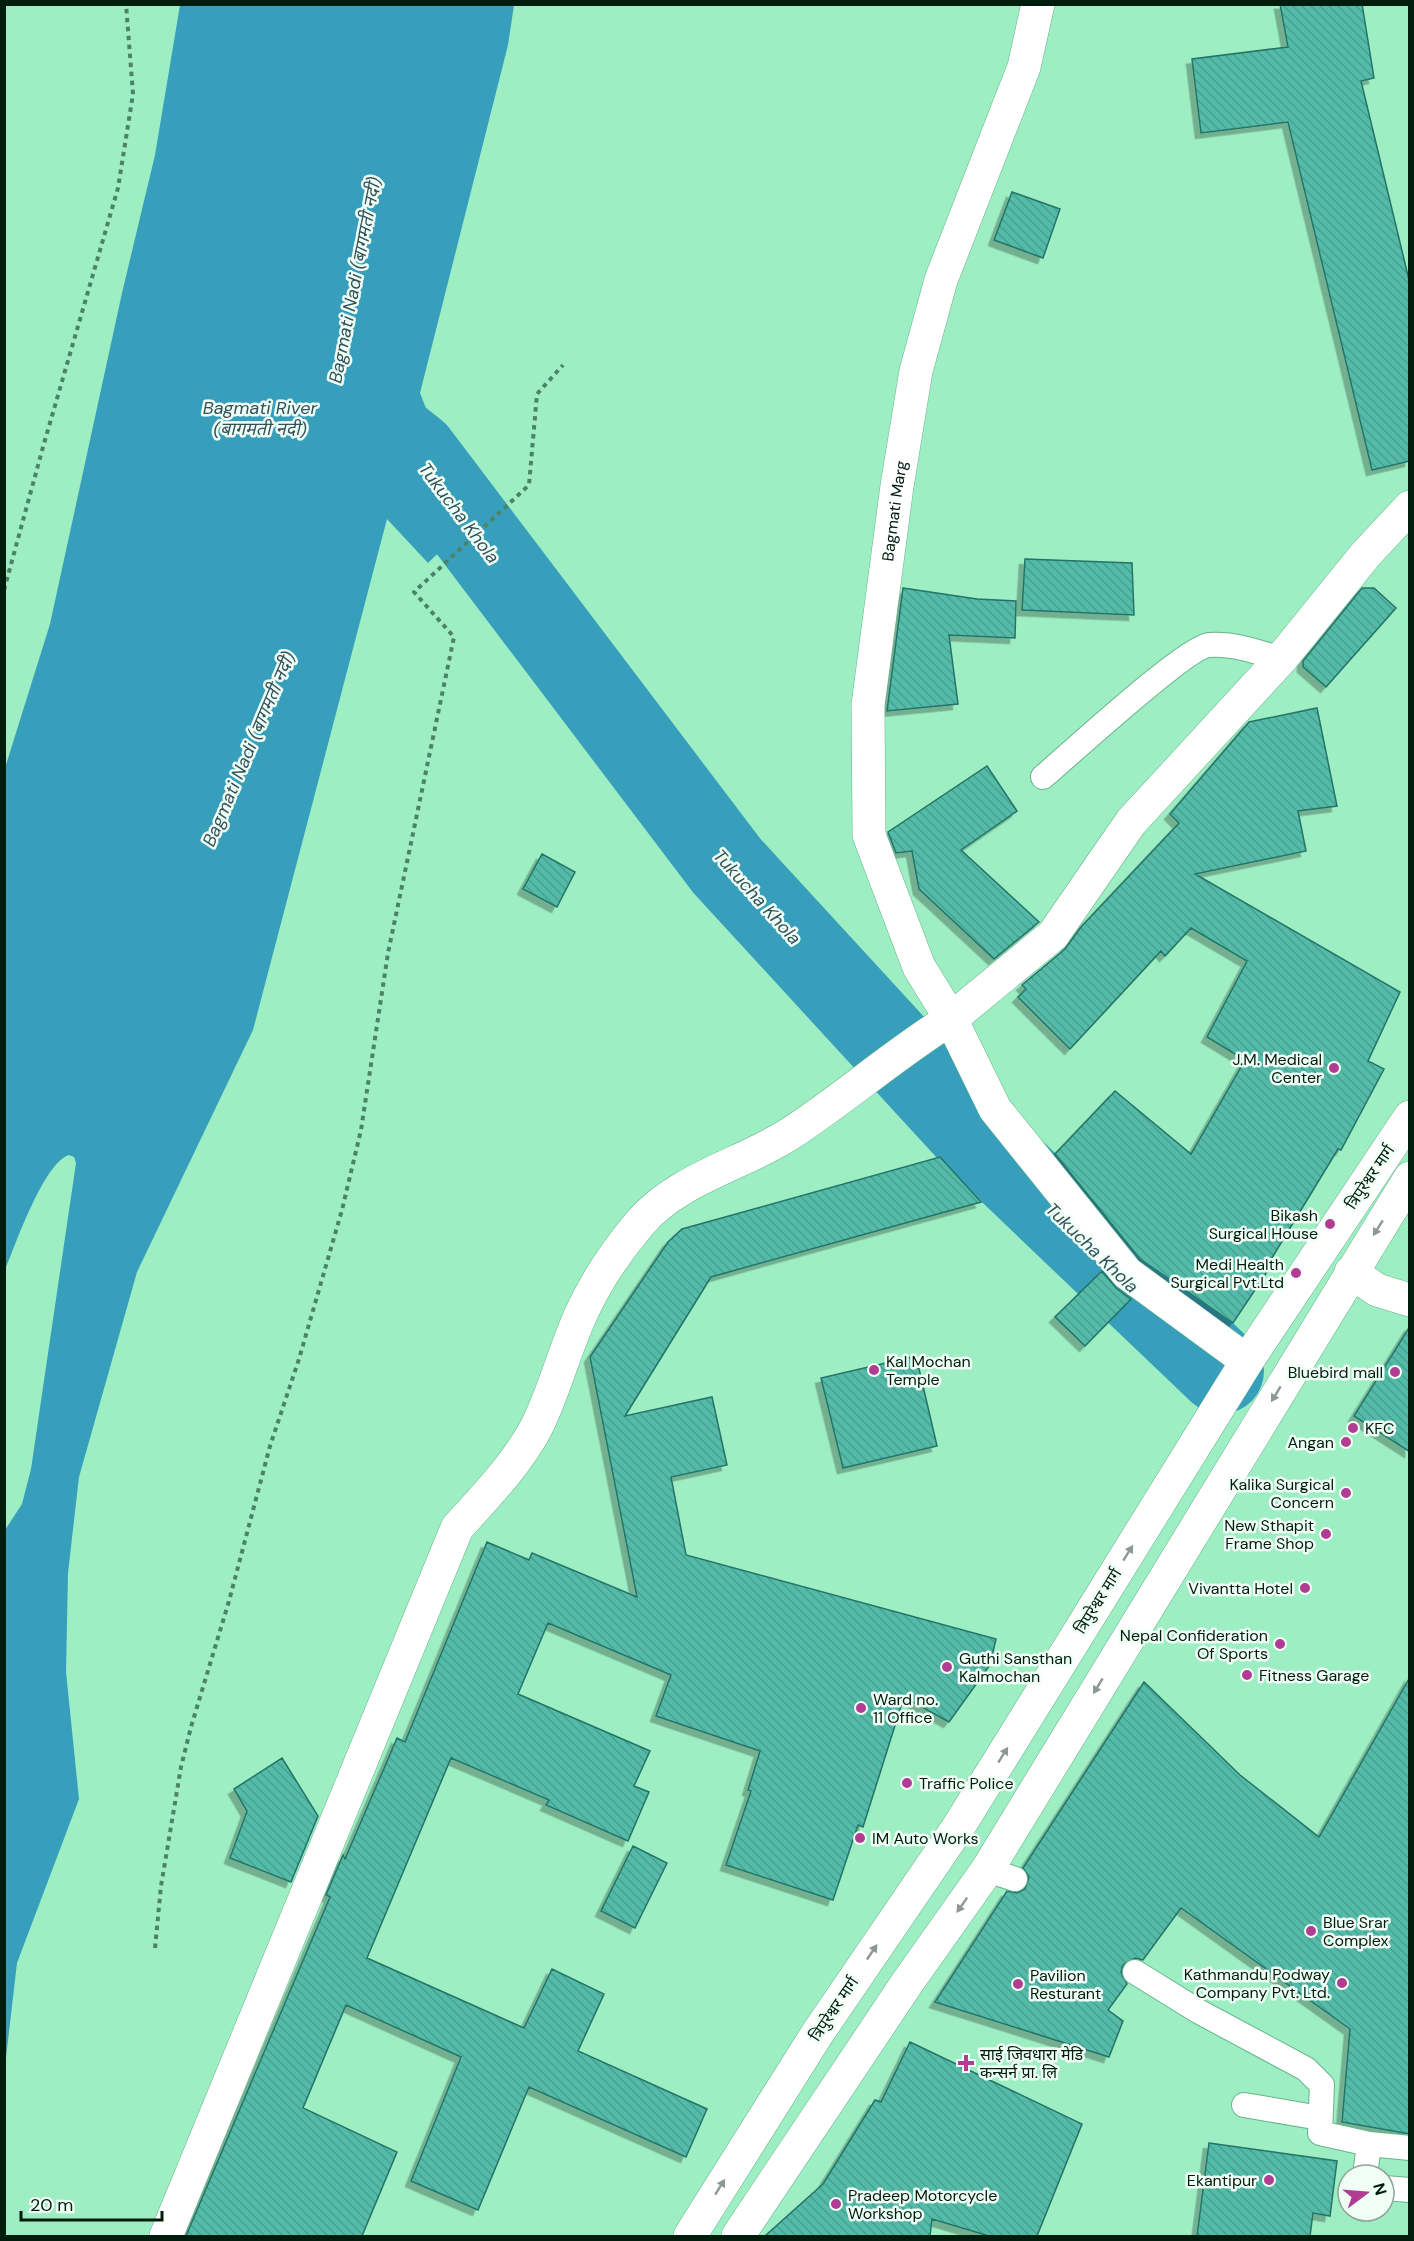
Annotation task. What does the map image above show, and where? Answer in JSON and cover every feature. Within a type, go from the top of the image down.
[{"type":"main road","name":"Bagmati Marg","points":[[1038,4],[1024,67],[940,280],[916,371],[897,486],[868,705],[869,835],[919,967],[951,1019],[995,1109],[1127,1273],[1247,1361]]},
{"type":"main road","points":[[166,2236],[457,1528],[493,1487],[535,1429],[582,1312],[615,1257],[641,1222],[673,1194],[785,1137],[832,1106],[918,1040],[951,1019],[1053,935],[1131,822],[1281,659],[1366,554],[1410,507]]},
{"type":"main road","name":"त्रिपुरेश्वर मार्ग","points":[[690,2236],[817,2034],[959,1826],[1247,1361],[1410,1117]]},
{"type":"main road","name":"त्रिपुरेश्वर मार्ग","points":[[738,2236],[907,1983],[1001,1874],[1351,1272],[1410,1178]]},
{"type":"main road","points":[[1351,1272],[1377,1290],[1410,1300]]},
{"type":"lane","points":[[1043,777],[1168,670],[1207,645],[1245,648],[1281,659]]},
{"type":"lane","points":[[1135,1972],[1198,2011],[1306,2069],[1322,2085],[1320,2133],[1369,2144],[1410,2148]]},
{"type":"lane","points":[[1244,2105],[1320,2118]]},
{"type":"lane","points":[[1367,2163],[1369,2144]]},
{"type":"path","points":[[4,590],[118,188],[133,94],[126,4]]},
{"type":"path","points":[[155,1948],[160,1886],[188,1737],[270,1446],[299,1359],[342,1210],[361,1130],[388,954],[454,637],[414,592],[528,485],[537,394],[563,365]]},
{"type":"water","name":"Bagmati River (बागमती नदी)","points":[[180,5],[514,5],[508,45],[420,393],[431,421],[497,495],[428,563],[387,519],[253,1030],[137,1272],[79,1477],[68,1573],[66,1672],[79,1799],[17,1963],[5,2066],[5,1530],[22,1504],[31,1469],[76,1163],[74,1157],[69,1155],[59,1161],[40,1188],[5,1270],[5,768],[50,624],[122,293],[155,155]]},
{"type":"building","points":[[1280,4],[1362,4],[1374,78],[1361,81],[1410,284],[1410,461],[1372,470],[1288,122],[1201,133],[1192,59],[1288,47]]},
{"type":"building","points":[[1012,192],[1060,209],[1043,258],[994,240]]},
{"type":"building","points":[[1025,559],[1132,563],[1134,615],[1022,610]]},
{"type":"building","points":[[903,588],[977,599],[1016,601],[1015,638],[949,635],[958,704],[887,711]]},
{"type":"building","points":[[1362,588],[1374,588],[1396,608],[1326,687],[1303,667],[1303,661]]},
{"type":"building","points":[[1317,708],[1337,806],[1298,811],[1306,851],[1195,874],[1400,992],[1368,1061],[1384,1069],[1341,1150],[1338,1149],[1270,1261],[1273,1263],[1233,1323],[1140,1259],[1055,1154],[1115,1091],[1191,1154],[1245,1060],[1207,1037],[1247,961],[1191,928],[1165,956],[1161,951],[1070,1049],[1018,997],[1026,989],[1022,985],[1065,949],[1081,927],[1179,823],[1170,814],[1249,722]]},
{"type":"building","points":[[987,766],[1017,811],[961,850],[1039,922],[994,959],[919,889],[912,851],[896,853],[888,832]]},
{"type":"building","points":[[542,854],[575,872],[557,907],[523,889]]},
{"type":"building","points":[[940,1157],[981,1202],[711,1277],[625,1416],[712,1397],[727,1465],[671,1477],[686,1555],[996,1639],[990,1665],[949,1722],[904,1697],[863,1827],[858,1825],[833,1900],[726,1865],[751,1791],[748,1790],[760,1751],[656,1716],[671,1675],[548,1623],[518,1694],[650,1751],[634,1786],[649,1792],[628,1841],[546,1805],[549,1800],[451,1758],[367,1958],[524,2028],[552,1969],[604,1994],[578,2051],[707,2109],[686,2157],[529,2087],[478,2210],[411,2181],[461,2057],[346,2005],[303,2108],[397,2152],[362,2236],[186,2236],[330,1897],[326,1895],[343,1855],[345,1859],[397,1738],[405,1742],[487,1542],[529,1560],[532,1553],[637,1597],[590,1357],[668,1242],[682,1229]]},
{"type":"building","points":[[1102,1271],[1116,1288],[1131,1299],[1085,1346],[1055,1317]]},
{"type":"building","name":"Bluebird mall","points":[[1410,1326],[1410,1452],[1354,1416]]},
{"type":"building","points":[[916,1356],[937,1446],[843,1468],[821,1378]]},
{"type":"building","name":"Blue Srar Complex","points":[[1410,1677],[1410,2134],[1342,2122],[1350,2029],[1181,1908],[1143,1960],[1135,1958],[1123,1965],[1121,1972],[1127,1984],[1108,2010],[1123,2021],[1109,2057],[935,2002],[1007,1891],[1017,1893],[1025,1889],[1029,1877],[1023,1868],[1144,1682],[1240,1775],[1319,1837]]},
{"type":"building","points":[[282,1758],[318,1816],[291,1882],[230,1858],[247,1811],[234,1789]]},
{"type":"building","points":[[633,1846],[667,1863],[635,1928],[601,1911]]},
{"type":"building","points":[[910,2042],[1082,2124],[1037,2236],[989,2236],[932,2219],[930,2236],[765,2236],[823,2184],[875,2100],[881,2102]]},
{"type":"building","name":"Ekantipur","points":[[1209,2143],[1337,2161],[1330,2216],[1313,2213],[1310,2236],[1197,2236]]},
{"type":"waterway","name":"Tukucha Khola","points":[[391,435],[415,454],[727,866],[977,1138],[1221,1371]]},
{"type":"place","name":"J.M. Medical Center","points":[[1334,1068]]},
{"type":"place","name":"Bikash Surgical House","points":[[1330,1224]]},
{"type":"place","name":"Medi Health Surgical Pvt.Ltd","points":[[1296,1273]]},
{"type":"place","name":"Kal Mochan Temple","points":[[874,1370]]},
{"type":"place","name":"Bluebird mall","points":[[1395,1372]]},
{"type":"place","name":"KFC","points":[[1353,1428]]},
{"type":"place","name":"Angan","points":[[1346,1442]]},
{"type":"place","name":"Kalika Surgical Concern","points":[[1346,1493]]},
{"type":"place","name":"New Sthapit Frame Shop","points":[[1326,1534]]},
{"type":"place","name":"Vivantta Hotel","points":[[1305,1588]]},
{"type":"place","name":"Nepal Confideration Of Sports","points":[[1280,1644]]},
{"type":"place","name":"Guthi Sansthan Kalmochan","points":[[947,1667]]},
{"type":"place","name":"Fitness Garage","points":[[1247,1675]]},
{"type":"place","name":"Ward no. 11 Office","points":[[861,1708]]},
{"type":"place","name":"Traffic Police","points":[[907,1783]]},
{"type":"place","name":"IM Auto Works","points":[[860,1838]]},
{"type":"place","name":"Blue Srar Complex","points":[[1311,1931]]},
{"type":"place","name":"Kathmandu Podway Company Pvt. Ltd.","points":[[1342,1983]]},
{"type":"place","name":"Pavilion Resturant","points":[[1018,1984]]},
{"type":"place","name":"साई जिवधारा मेडि कन्सर्न प्रा. लि","points":[[966,2063]]},
{"type":"place","name":"Ekantipur","points":[[1269,2180]]},
{"type":"place","name":"Pradeep Motorcycle Workshop","points":[[836,2204]]},
{"type":"water label","name":"Bagmati Nadi (बागमती नदी)","points":[[355,280]]},
{"type":"water label","name":"Bagmati Nadi (बागमती नदी)","points":[[249,749]]}]
